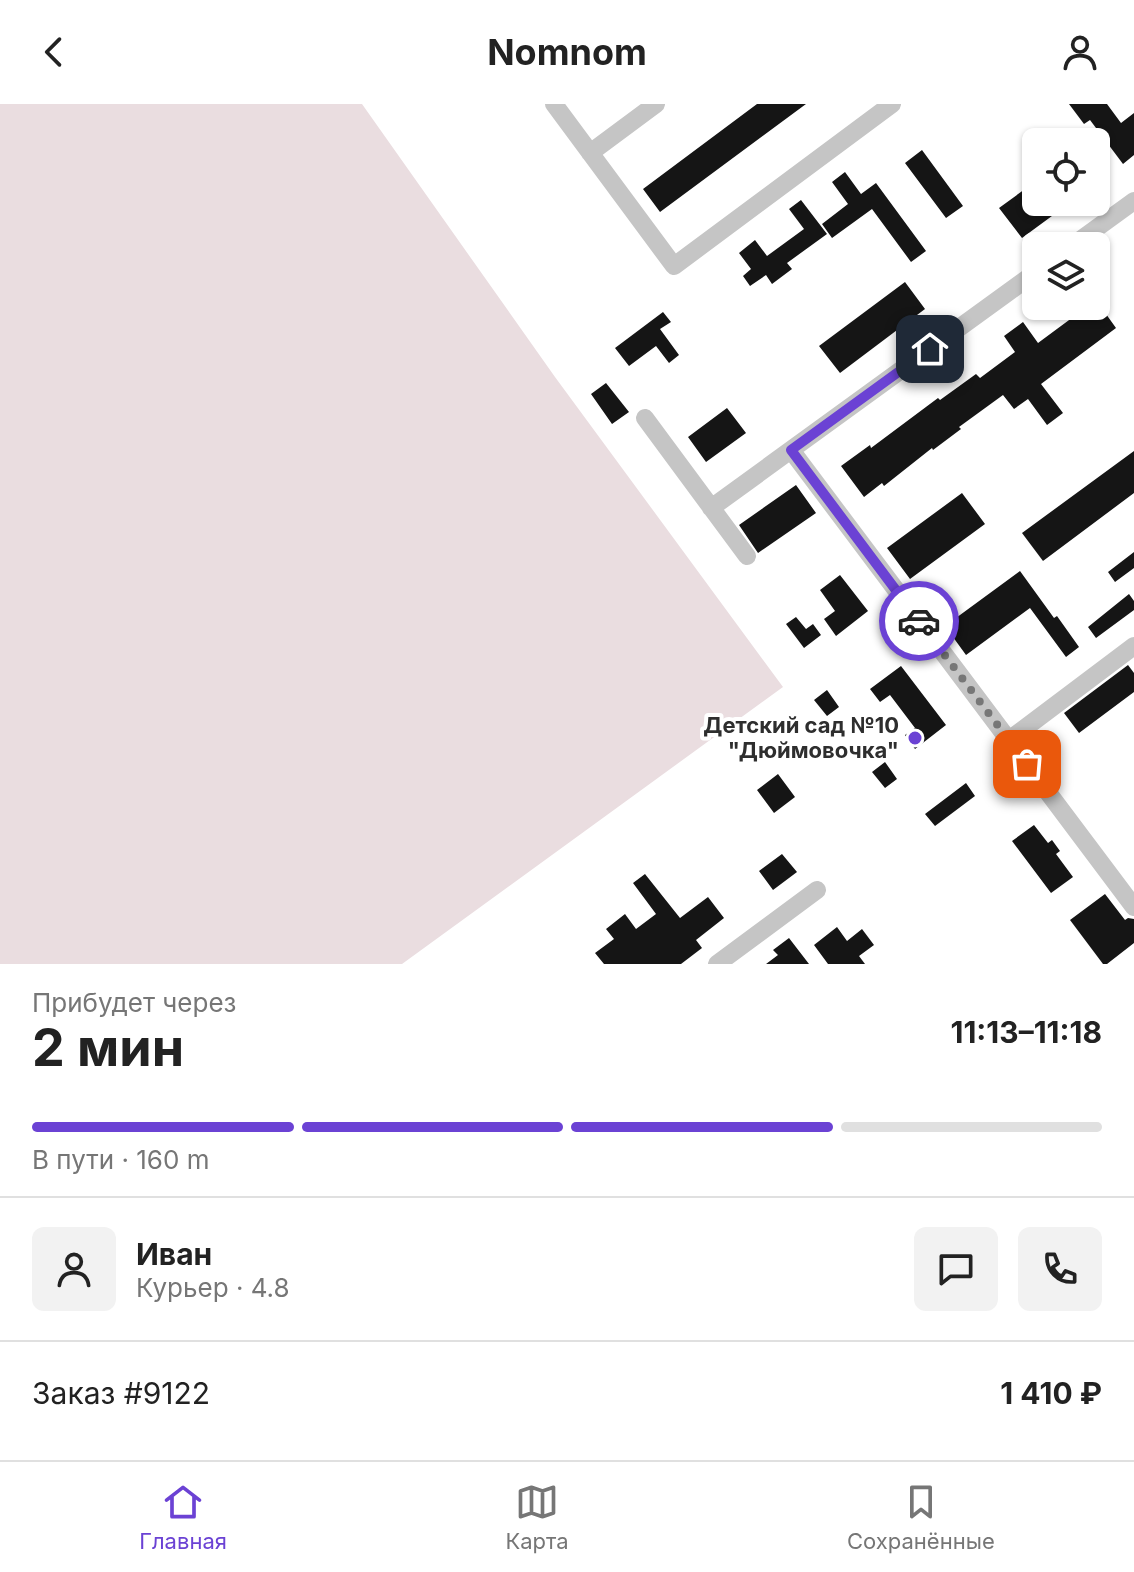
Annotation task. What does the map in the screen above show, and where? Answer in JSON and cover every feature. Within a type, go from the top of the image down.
[{"type":"street","points":[[554,104],[674,266],[892,104]]},
{"type":"street","points":[[590,153],[656,104]]},
{"type":"street","points":[[1091,232],[1134,201]]},
{"type":"street","points":[[711,508],[1022,282]]},
{"type":"street","points":[[645,418],[747,556]]},
{"type":"street","points":[[791,450],[1134,907]]},
{"type":"street","points":[[1009,740],[1134,646]]},
{"type":"street","points":[[717,964],[817,890]]},
{"type":"shaded area","points":[[0,104],[362,104],[555,377],[783,687],[402,964],[0,964]]},
{"type":"building","points":[[757,104],[806,104],[660,212],[643,189]]},
{"type":"building","points":[[1069,104],[1107,104],[1121,123],[1134,113],[1134,155],[1123,164],[1110,147],[1110,128],[1096,128],[1090,120],[1084,124]]},
{"type":"building","points":[[922,150],[963,206],[946,218],[905,163]]},
{"type":"building","points":[[845,172],[861,194],[876,183],[926,251],[911,262],[872,209],[832,238],[822,224],[848,204],[832,182]]},
{"type":"building","points":[[1022,191],[1022,216],[1052,216],[1030,232],[1022,232],[1022,238],[999,208]]},
{"type":"building","points":[[801,200],[827,234],[787,263],[792,269],[772,284],[766,275],[750,286],[743,276],[751,269],[739,253],[755,240],[767,256],[804,229],[789,209]]},
{"type":"building","points":[[905,282],[925,309],[840,373],[819,346]]},
{"type":"building","points":[[663,312],[671,322],[660,329],[679,355],[669,363],[656,346],[629,366],[615,348]]},
{"type":"building","points":[[1069,320],[1110,320],[1116,328],[1041,384],[1063,413],[1047,425],[1028,399],[1014,409],[1003,395],[884,486],[882,483],[864,497],[841,466],[870,445],[871,448],[938,398],[940,400],[976,374],[980,378],[1015,352],[1004,336],[1023,322],[1038,343]]},
{"type":"building","points":[[606,383],[629,412],[612,424],[591,394]]},
{"type":"building","points":[[727,408],[746,433],[706,462],[688,437]]},
{"type":"building","points":[[1134,451],[1134,493],[1043,561],[1022,533]]},
{"type":"building","points":[[796,485],[816,513],[758,553],[739,525]]},
{"type":"building","points":[[962,493],[985,524],[910,579],[887,548]]},
{"type":"building","points":[[1134,552],[1134,568],[1115,582],[1108,572]]},
{"type":"building","points":[[1020,571],[1079,647],[1066,657],[1030,608],[966,655],[945,626]]},
{"type":"building","points":[[840,575],[868,611],[836,636],[824,619],[835,611],[820,590]]},
{"type":"building","points":[[1129,594],[1134,601],[1134,610],[1096,638],[1088,627]]},
{"type":"building","points":[[796,617],[806,629],[813,624],[821,635],[804,648],[786,624]]},
{"type":"building","points":[[1128,665],[1134,673],[1134,692],[1079,733],[1064,713]]},
{"type":"building","points":[[901,666],[946,725],[915,749],[905,735],[915,728],[890,695],[880,702],[870,689]]},
{"type":"building","points":[[827,690],[839,707],[827,716],[814,700]]},
{"type":"building","points":[[885,762],[897,779],[885,788],[872,772]]},
{"type":"building","points":[[778,774],[795,797],[774,813],[757,790]]},
{"type":"building","points":[[966,783],[975,796],[935,826],[925,814]]},
{"type":"building","points":[[1034,825],[1048,843],[1052,840],[1060,851],[1056,854],[1073,877],[1051,893],[1012,841]]},
{"type":"building","points":[[782,854],[797,872],[773,890],[759,871]]},
{"type":"building","points":[[645,874],[680,918],[708,897],[724,918],[696,940],[702,948],[681,964],[604,964],[595,953],[614,939],[606,929],[625,914],[636,929],[656,914],[633,883]]},
{"type":"building","points":[[1105,894],[1125,920],[1134,919],[1134,943],[1103,964],[1070,920]]},
{"type":"building","points":[[837,927],[847,941],[862,929],[874,945],[859,956],[865,964],[828,964],[814,945]]},
{"type":"building","points":[[789,938],[809,964],[766,964],[778,955],[773,950]]},
{"type":"way so far","points":[[919,621],[1027,764]]},
{"type":"place","name":"Детский сад №10 \"Дюймовочка\"","points":[[915,738]]},
{"type":"route","points":[[919,621],[791,450],[930,349]]}]
